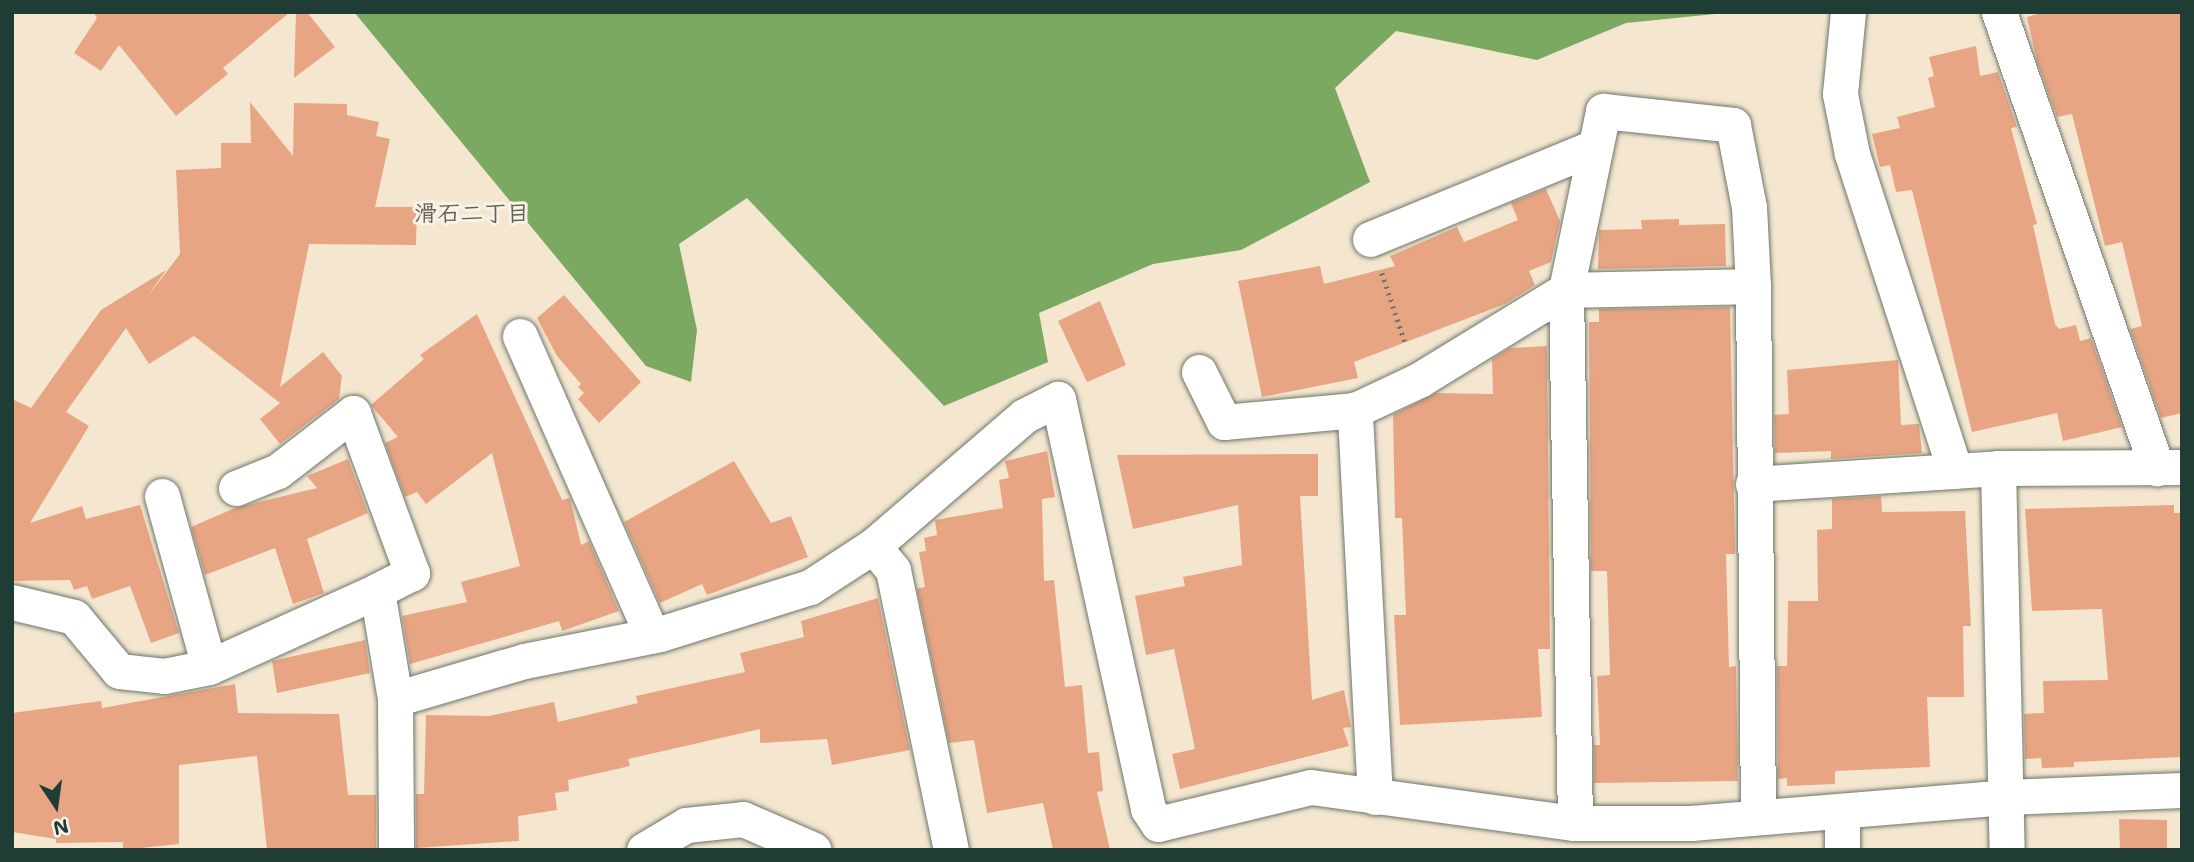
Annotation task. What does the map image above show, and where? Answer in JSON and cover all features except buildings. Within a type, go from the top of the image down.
[{"type":"street","points":[[1848,12],[1840,94],[1852,154],[1955,471]]},
{"type":"street","points":[[1753,484],[1998,468],[2169,468],[1999,12]]},
{"type":"street","points":[[1575,823],[1566,290],[1603,111],[1733,125],[1749,207],[1753,286],[1758,817]]},
{"type":"street","points":[[1370,239],[1594,147]]},
{"type":"street","points":[[1199,372],[1224,422],[1355,410],[1419,380],[1566,290],[1753,286]]},
{"type":"street","points":[[520,336],[652,635]]},
{"type":"street","points":[[395,699],[524,661],[652,635],[810,587],[873,546],[1024,416],[1058,399],[1148,809],[1158,824],[1311,786],[1375,797],[1691,836],[1758,817],[2006,797],[2182,790]]},
{"type":"street","points":[[1355,410],[1375,797]]},
{"type":"street","points":[[12,603],[74,617],[119,671],[164,676],[209,667],[412,573],[353,413],[278,471],[236,488]]},
{"type":"street","points":[[1998,468],[2007,850]]},
{"type":"street","points":[[162,496],[209,667]]},
{"type":"street","points":[[873,546],[893,569],[951,850]]},
{"type":"street","points":[[377,591],[395,699],[396,850]]},
{"type":"street","points":[[1842,812],[1842,850]]},
{"type":"street","points":[[644,850],[686,825],[743,819],[814,850]]},
{"type":"path","points":[[1370,239],[1419,380]]},
{"type":"green space","points":[[354,12],[1735,12],[1626,23],[1537,60],[1396,31],[1335,88],[1370,182],[1241,250],[1153,264],[1039,313],[1048,362],[944,406],[747,198],[679,244],[697,330],[691,382],[646,366]]},
{"type":"district","name":"滑石二丁目","points":[[472,213]]}]
